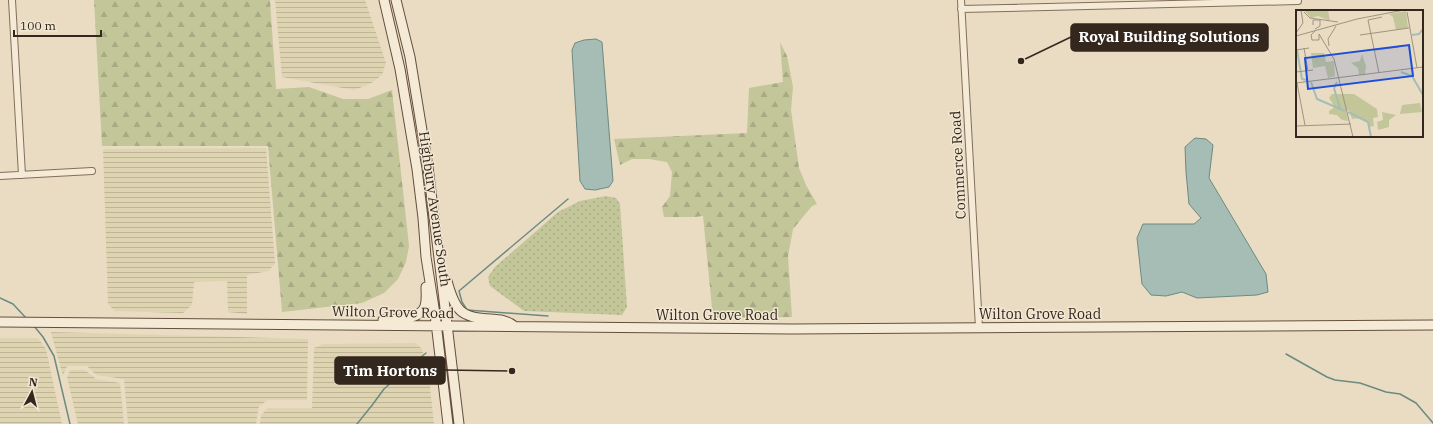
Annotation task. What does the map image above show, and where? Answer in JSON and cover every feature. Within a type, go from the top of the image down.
[{"type":"main road","name":"Highbury Avenue South","points":[[384,0],[407,105],[423,218],[426,257],[448,424]]},
{"type":"main road","name":"Highbury Avenue South","points":[[396,0],[415,83],[428,167],[460,424]]},
{"type":"main road","points":[[440,256],[454,302],[459,309],[465,314],[474,318],[501,320],[510,322],[516,327]]},
{"type":"main road","points":[[324,325],[351,321],[408,318],[421,313],[425,307],[426,300],[426,257]]},
{"type":"main road","name":"Wilton Grove Road","points":[[0,322],[792,329],[1433,325]]},
{"type":"street","points":[[12,0],[22,175]]},
{"type":"street","name":"Commerce Road","points":[[961,0],[979,328]]},
{"type":"street","points":[[961,9],[1298,1]]},
{"type":"street","points":[[0,176],[92,171]]},
{"type":"shaded area","points":[[275,0],[365,0],[386,63],[382,75],[370,84],[354,90],[282,77]]},
{"type":"shaded area","points":[[596,39],[602,42],[613,181],[609,187],[595,190],[585,189],[580,181],[572,50],[575,43],[584,40]]},
{"type":"shaded area","points":[[1195,138],[1206,139],[1213,145],[1209,178],[1266,274],[1268,292],[1257,295],[1197,298],[1182,292],[1166,296],[1151,295],[1142,284],[1137,238],[1143,224],[1194,224],[1201,218],[1189,204],[1186,172],[1185,147]]},
{"type":"shaded area","points":[[266,148],[275,264],[268,271],[247,275],[247,314],[228,312],[227,281],[194,282],[192,305],[183,313],[115,311],[108,304],[103,149]]},
{"type":"shaded area","points":[[51,332],[308,339],[307,400],[268,400],[259,406],[256,424],[128,424],[124,379],[96,375],[87,366],[67,366],[63,376]]},
{"type":"shaded area","points":[[0,338],[38,338],[46,349],[62,424],[0,424]]},
{"type":"shaded area","points":[[416,343],[422,349],[428,369],[434,424],[260,424],[261,415],[268,408],[312,408],[314,348],[323,344]]},
{"type":"shaded area","points":[[70,370],[85,370],[96,379],[120,383],[124,424],[78,424],[67,377]]},
{"type":"green space","points":[[94,0],[270,0],[276,89],[309,87],[343,99],[368,99],[392,90],[409,246],[406,262],[398,279],[384,293],[362,303],[282,312],[268,146],[102,146]]},
{"type":"green space","points":[[780,42],[787,56],[793,87],[791,110],[799,168],[806,185],[817,204],[812,206],[793,229],[788,256],[792,317],[713,318],[703,216],[664,217],[662,207],[670,196],[672,172],[667,162],[649,159],[632,159],[620,165],[614,139],[747,133],[749,88],[783,82]]},
{"type":"green space","points":[[606,196],[616,198],[620,204],[627,307],[622,315],[524,311],[490,286],[488,277],[495,267],[558,212],[580,201]]},
{"type":"waterway","points":[[548,316],[467,310],[462,302],[459,291],[568,199]]},
{"type":"waterway","points":[[0,298],[13,304],[27,319]]},
{"type":"waterway","points":[[34,326],[43,337],[54,356],[70,424]]},
{"type":"waterway","points":[[357,424],[384,389],[426,353]]},
{"type":"waterway","points":[[1286,354],[1335,380],[1360,383],[1386,392],[1400,394],[1416,403],[1433,423]]},
{"type":"place","name":"Royal Building Solutions","points":[[1021,61]]},
{"type":"place","name":"Tim Hortons","points":[[512,371]]}]
